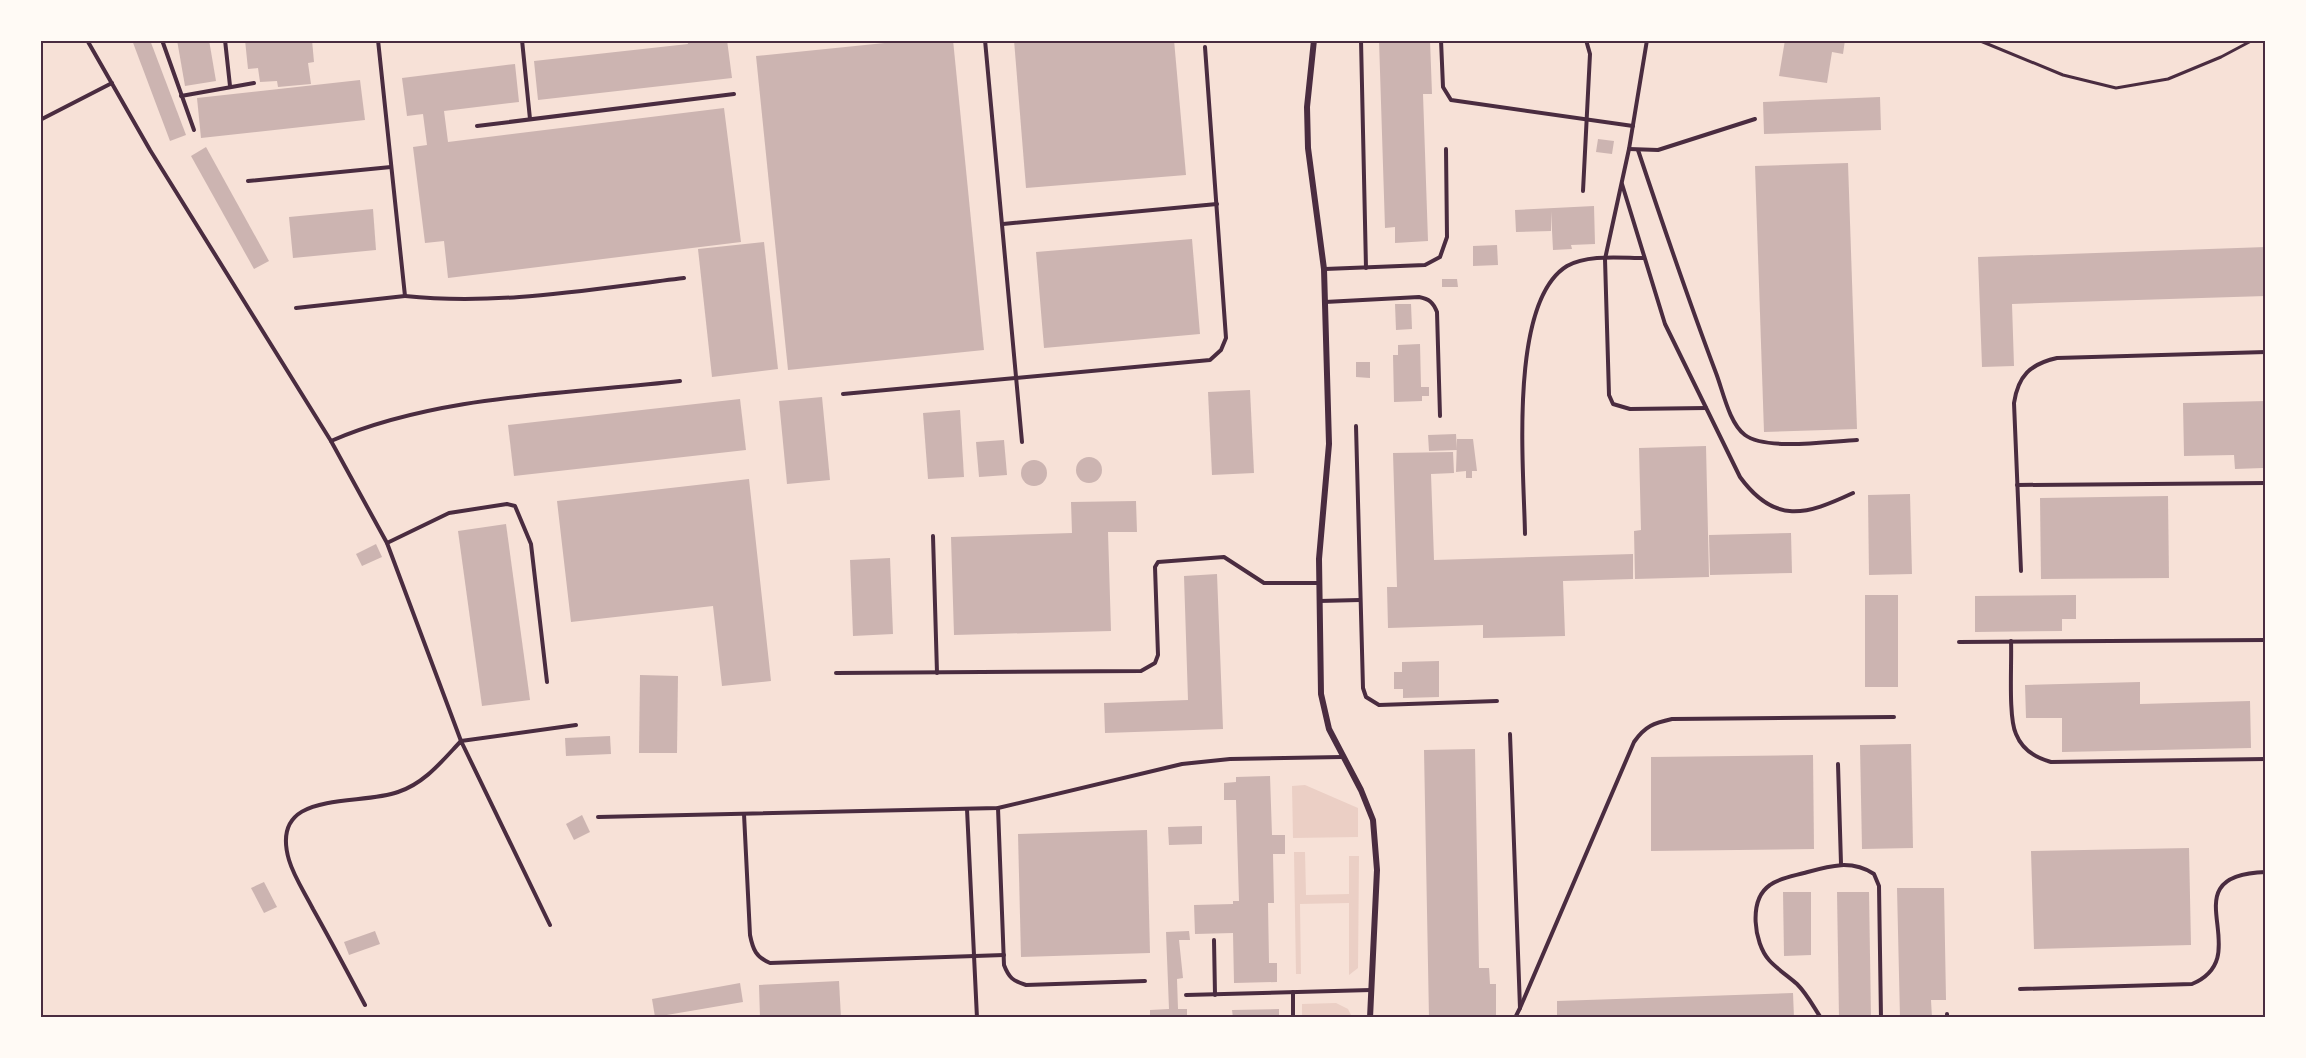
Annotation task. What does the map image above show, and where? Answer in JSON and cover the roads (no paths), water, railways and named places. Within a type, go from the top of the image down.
[{"type":"street","points":[[1314,40],[1307,107],[1308,148],[1324,269],[1329,444],[1318,583],[1323,711],[1342,757],[1369,810],[1376,841],[1370,1017]]},
{"type":"lane","points":[[87,40],[331,441],[387,543],[461,741],[550,925]]},
{"type":"lane","points":[[162,40],[194,130]]},
{"type":"lane","points":[[225,40],[230,86]]},
{"type":"lane","points":[[378,40],[405,296]]},
{"type":"lane","points":[[522,40],[530,119]]},
{"type":"lane","points":[[985,40],[1022,442]]},
{"type":"lane","points":[[1361,40],[1366,268]]},
{"type":"lane","points":[[1441,40],[1443,87],[1451,100],[1633,126]]},
{"type":"lane","points":[[1582,191],[1590,54],[1586,40]]},
{"type":"lane","points":[[1647,40],[1629,148],[1605,259],[1608,387],[1613,404],[1629,410],[1706,408]]},
{"type":"lane","points":[[843,394],[1210,360],[1221,350],[1226,338],[1205,47]]},
{"type":"lane","points":[[40,120],[112,83]]},
{"type":"lane","points":[[181,96],[254,83]]},
{"type":"lane","points":[[477,126],[734,94]]},
{"type":"lane","points":[[1629,148],[1658,150],[1755,119]]},
{"type":"lane","points":[[1324,269],[1425,265],[1440,257],[1447,237],[1446,149]]},
{"type":"lane","points":[[1638,150],[1680,280],[1731,413],[1744,434],[1753,439],[1775,443],[1857,440]]},
{"type":"lane","points":[[248,181],[392,167]]},
{"type":"lane","points":[[1622,183],[1665,324],[1740,477],[1758,499],[1788,512],[1801,513],[1817,510],[1854,493]]},
{"type":"lane","points":[[1003,224],[1216,204]]},
{"type":"lane","points":[[1525,534],[1524,381],[1526,355],[1539,302],[1552,280],[1569,265],[1582,260],[1644,258]]},
{"type":"lane","points":[[296,308],[405,296],[452,301],[490,300],[684,278]]},
{"type":"lane","points":[[1325,302],[1419,297],[1428,299],[1434,304],[1437,312],[1440,416]]},
{"type":"lane","points":[[2020,571],[2014,403],[2017,385],[2026,370],[2041,362],[2057,358],[2265,352]]},
{"type":"lane","points":[[331,441],[375,423],[418,411],[680,381]]},
{"type":"lane","points":[[1356,426],[1363,688],[1372,702],[1379,705],[1497,701]]},
{"type":"lane","points":[[2018,485],[2265,483]]},
{"type":"lane","points":[[387,543],[449,513],[507,504],[515,506],[531,544],[547,682]]},
{"type":"lane","points":[[933,536],[937,673]]},
{"type":"lane","points":[[836,674],[1141,671],[1155,663],[1158,656],[1155,567],[1163,560],[1224,557],[1264,583],[1318,583]]},
{"type":"lane","points":[[1318,601],[1360,600]]},
{"type":"lane","points":[[1959,642],[2265,640]]},
{"type":"lane","points":[[2011,641],[2016,734],[2030,752],[2040,760],[2051,762],[2265,759]]},
{"type":"lane","points":[[1515,1017],[1635,742],[1643,729],[1655,722],[1672,719],[1894,717]]},
{"type":"lane","points":[[365,1005],[292,868],[286,850],[288,826],[295,814],[315,805],[385,796],[412,786],[432,771],[461,741],[576,725]]},
{"type":"lane","points":[[1510,734],[1520,1008]]},
{"type":"lane","points":[[598,817],[998,808],[1182,764],[1230,759],[1342,757]]},
{"type":"lane","points":[[1838,764],[1841,864]]},
{"type":"lane","points":[[998,808],[1004,955],[1008,976],[1015,982],[1026,985],[1144,981]]},
{"type":"lane","points":[[967,809],[977,1017]]},
{"type":"lane","points":[[744,814],[750,935],[753,949],[759,959],[770,963],[1004,955]]},
{"type":"lane","points":[[1821,1017],[1805,993],[1770,961],[1761,948],[1756,913],[1760,897],[1768,886],[1780,879],[1841,864],[1863,867],[1874,874],[1879,886],[1881,1017]]},
{"type":"lane","points":[[2020,989],[2192,984],[2207,978],[2215,968],[2218,952],[2217,895],[2223,881],[2234,875],[2265,872]]},
{"type":"lane","points":[[1214,940],[1215,994]]},
{"type":"lane","points":[[1186,995],[1371,990]]},
{"type":"lane","points":[[1293,992],[1293,1017]]}]
